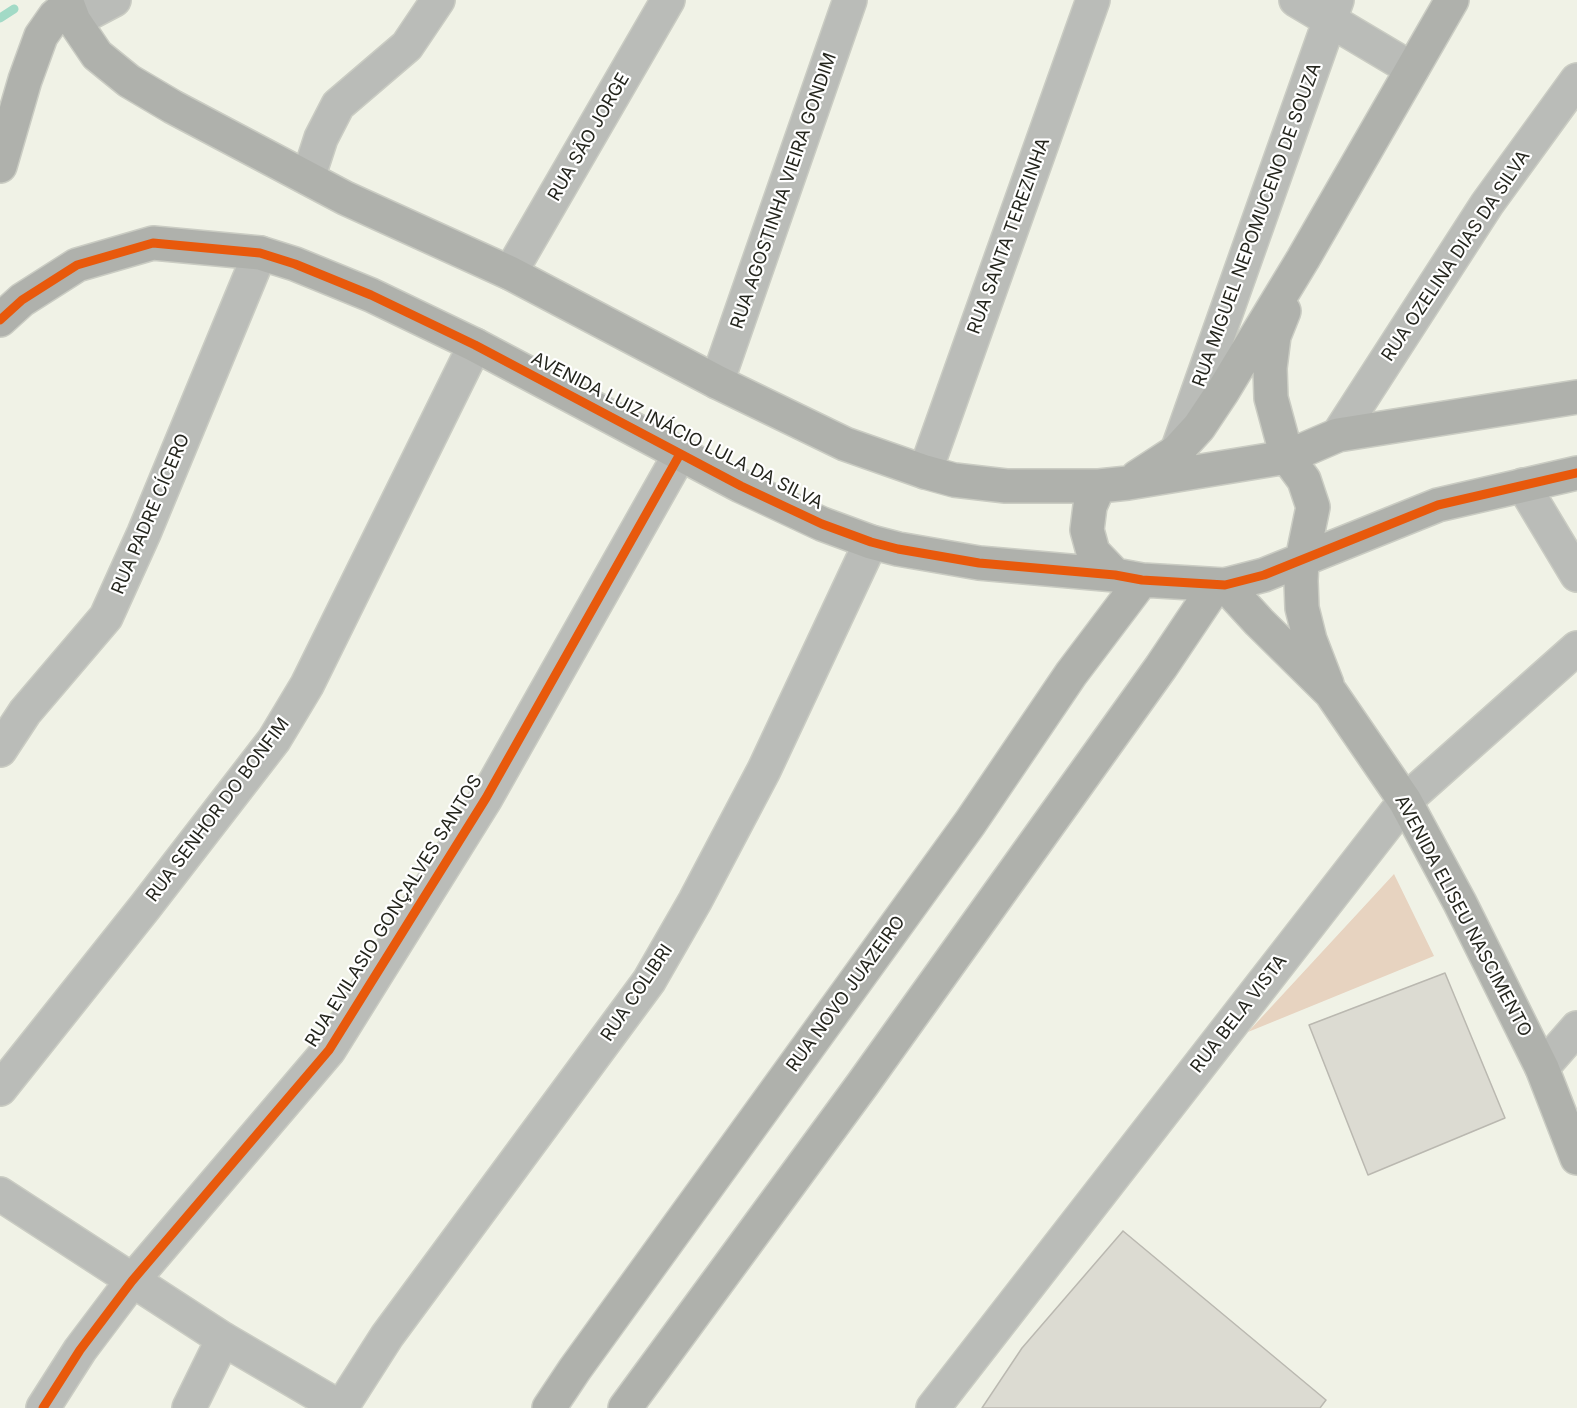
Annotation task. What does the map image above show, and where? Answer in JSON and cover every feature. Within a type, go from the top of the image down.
[{"type":"street","points":[[0,166],[25,80],[41,36],[55,16],[69,9],[114,0]]},
{"type":"street","points":[[308,178],[321,138],[338,105],[407,46],[438,0]]},
{"type":"street","name":"RUA SÃO JORGE","points":[[510,273],[668,0]]},
{"type":"street","name":"RUA AGOSTINHA VIEIRA GONDIM","points":[[717,382],[850,0]]},
{"type":"street","name":"RUA SANTA TEREZINHA","points":[[925,472],[1092,0]]},
{"type":"street","points":[[1296,0],[1333,10],[1412,69]]},
{"type":"street","points":[[1129,578],[1093,552],[1087,530],[1090,506],[1113,484],[1177,451],[1199,427],[1303,259],[1452,0]]},
{"type":"street","points":[[69,9],[97,55],[129,81],[173,107],[345,198],[510,273],[717,382],[845,444],[954,480],[1006,486],[1113,484],[1287,457],[1338,435],[1577,398]]},
{"type":"street","name":"RUA MIGUEL NEPOMUCENO DE SOUZA","points":[[1177,451],[1333,10]]},
{"type":"street","name":"RUA OZELINA DIAS DA SILVA","points":[[1338,435],[1488,204],[1577,80]]},
{"type":"street","name":"AVENIDA LUIZ INÁCIO LULA DA SILVA","points":[[0,320],[22,300],[77,265],[153,243],[260,253],[296,264],[371,295],[475,345],[741,486],[822,524],[898,549],[979,563],[1129,578],[1220,585],[1264,576],[1354,537],[1438,505],[1523,485],[1576,476]]},
{"type":"street","name":"RUA PADRE CÍCERO","points":[[0,750],[25,712],[106,617],[144,533],[260,253]]},
{"type":"street","points":[[1303,259],[1275,336],[1270,368],[1271,398],[1287,457],[1304,480],[1313,507],[1302,560],[1302,608],[1310,640],[1331,693]]},
{"type":"street","name":"RUA SENHOR DO BONFIM","points":[[0,1089],[274,740],[308,685],[475,345]]},
{"type":"street","name":"RUA EVILASIO GONÇALVES SANTOS","points":[[43,1408],[80,1350],[132,1281],[329,1050],[486,798],[680,454]]},
{"type":"street","points":[[1523,485],[1577,576]]},
{"type":"street","name":"RUA COLIBRI","points":[[341,1408],[387,1336],[649,981],[695,902],[764,770],[871,542]]},
{"type":"street","name":"RUA NOVO JUAZEIRO","points":[[549,1408],[588,1350],[970,823],[1071,674],[1129,578]]},
{"type":"street","points":[[625,1408],[862,1085],[1220,585]]},
{"type":"street","name":"AVENIDA ELISEU NASCIMENTO","points":[[1220,585],[1331,693],[1405,801],[1460,903],[1542,1068],[1577,1158]]},
{"type":"street","name":"RUA BELA VISTA","points":[[933,1408],[1405,801],[1577,648]]},
{"type":"street","points":[[1542,1068],[1577,1028]]},
{"type":"street","points":[[0,1194],[223,1339],[341,1408]]},
{"type":"street","points":[[189,1408],[223,1339]]},
{"type":"shaded area","points":[[1394,874],[1434,956],[1248,1032],[1358,913]]},
{"type":"building","points":[[1445,973],[1505,1118],[1368,1175],[1309,1025]]},
{"type":"building","points":[[1123,1231],[1326,1400],[1320,1408],[982,1408],[1022,1348]]},
{"type":"waterway","points":[[0,18],[14,9]]},
{"type":"cycle path","points":[[0,320],[22,300],[77,265],[153,243],[260,253],[295,264],[371,295],[475,345],[741,486],[822,524],[898,549],[979,563],[1115,575],[1142,580],[1225,585],[1264,575],[1438,505],[1577,473]]},
{"type":"cycle path","points":[[43,1408],[80,1350],[132,1281],[329,1050],[486,798],[680,454]]}]
